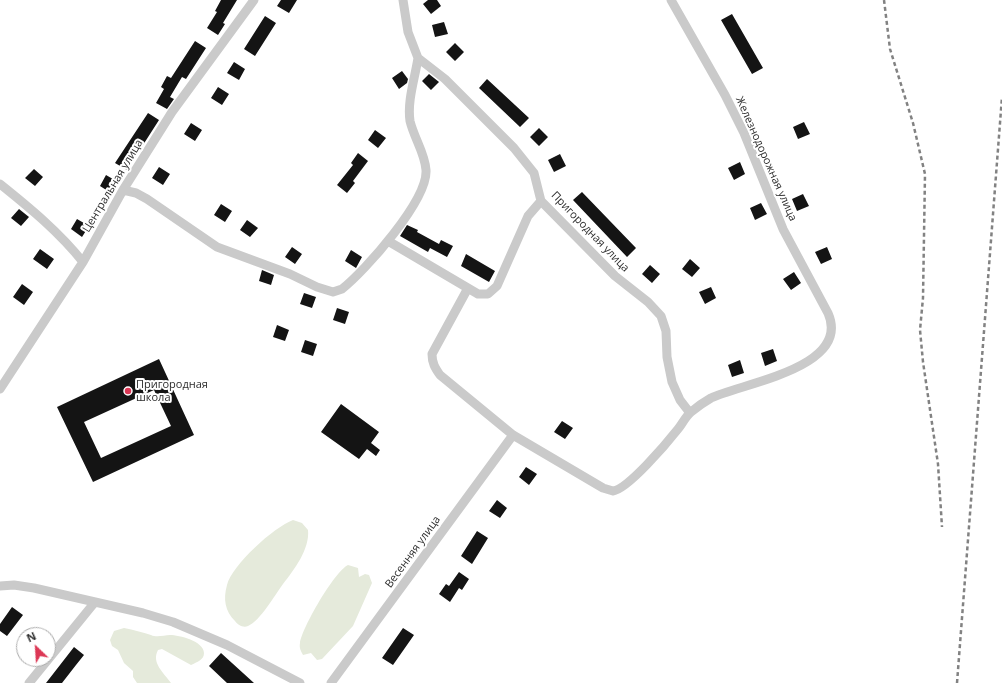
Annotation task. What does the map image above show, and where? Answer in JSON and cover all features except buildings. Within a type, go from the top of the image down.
[{"type":"street","name":"Центральная улица","points":[[0,389],[83,262],[123,190],[172,112],[254,0]]},
{"type":"street","name":"Пригородная улица","points":[[404,0],[408,32],[418,58],[445,80],[514,148],[534,173],[541,201],[615,276],[648,302],[661,316],[666,331],[667,357],[672,382],[680,400],[690,413]]},
{"type":"street","name":"Железнодорожная улица","points":[[671,0],[738,122],[783,229],[828,313],[832,324],[832,331],[824,347],[806,362],[792,370],[711,398],[690,413]]},
{"type":"street","points":[[123,190],[136,193],[147,198],[217,247],[334,292],[342,290],[388,241],[416,202],[424,184],[426,171],[414,134],[409,110],[418,58]]},
{"type":"street","points":[[0,184],[34,211],[66,241],[83,262]]},
{"type":"street","points":[[388,241],[468,288],[483,295],[493,291],[497,286],[528,216],[541,201]]},
{"type":"street","points":[[468,288],[432,354],[432,362],[440,375],[513,435],[603,488],[613,492],[625,487],[678,430],[690,413]]},
{"type":"street","name":"Весенняя улица","points":[[331,683],[513,435]]},
{"type":"street","points":[[0,586],[24,586],[143,612],[173,622],[227,645],[300,683]]},
{"type":"street","points":[[29,683],[95,602]]},
{"type":"shaded area","points":[[293,520],[302,523],[308,530],[308,537],[304,552],[292,572],[257,619],[248,626],[241,626],[232,617],[227,609],[225,600],[227,585],[230,577],[245,557],[265,538],[275,530]]},
{"type":"shaded area","points":[[348,565],[358,568],[359,577],[365,574],[369,575],[372,583],[353,626],[322,659],[317,660],[311,653],[303,655],[300,645],[306,625],[327,589],[342,570]]},
{"type":"shaded area","points":[[124,628],[156,636],[170,635],[185,638],[200,645],[203,649],[204,655],[200,660],[191,665],[162,649],[158,650],[156,655],[157,664],[171,683],[137,683],[133,677],[133,671],[124,663],[118,650],[112,646],[110,640],[114,631]]},
{"type":"railway","points":[[884,0],[890,49],[913,123],[925,174],[923,298],[920,330],[923,362],[938,464],[942,527]]},
{"type":"railway","points":[[957,683],[1002,97]]},
{"type":"place","name":"Пригородная школа","points":[[128,391]]}]
